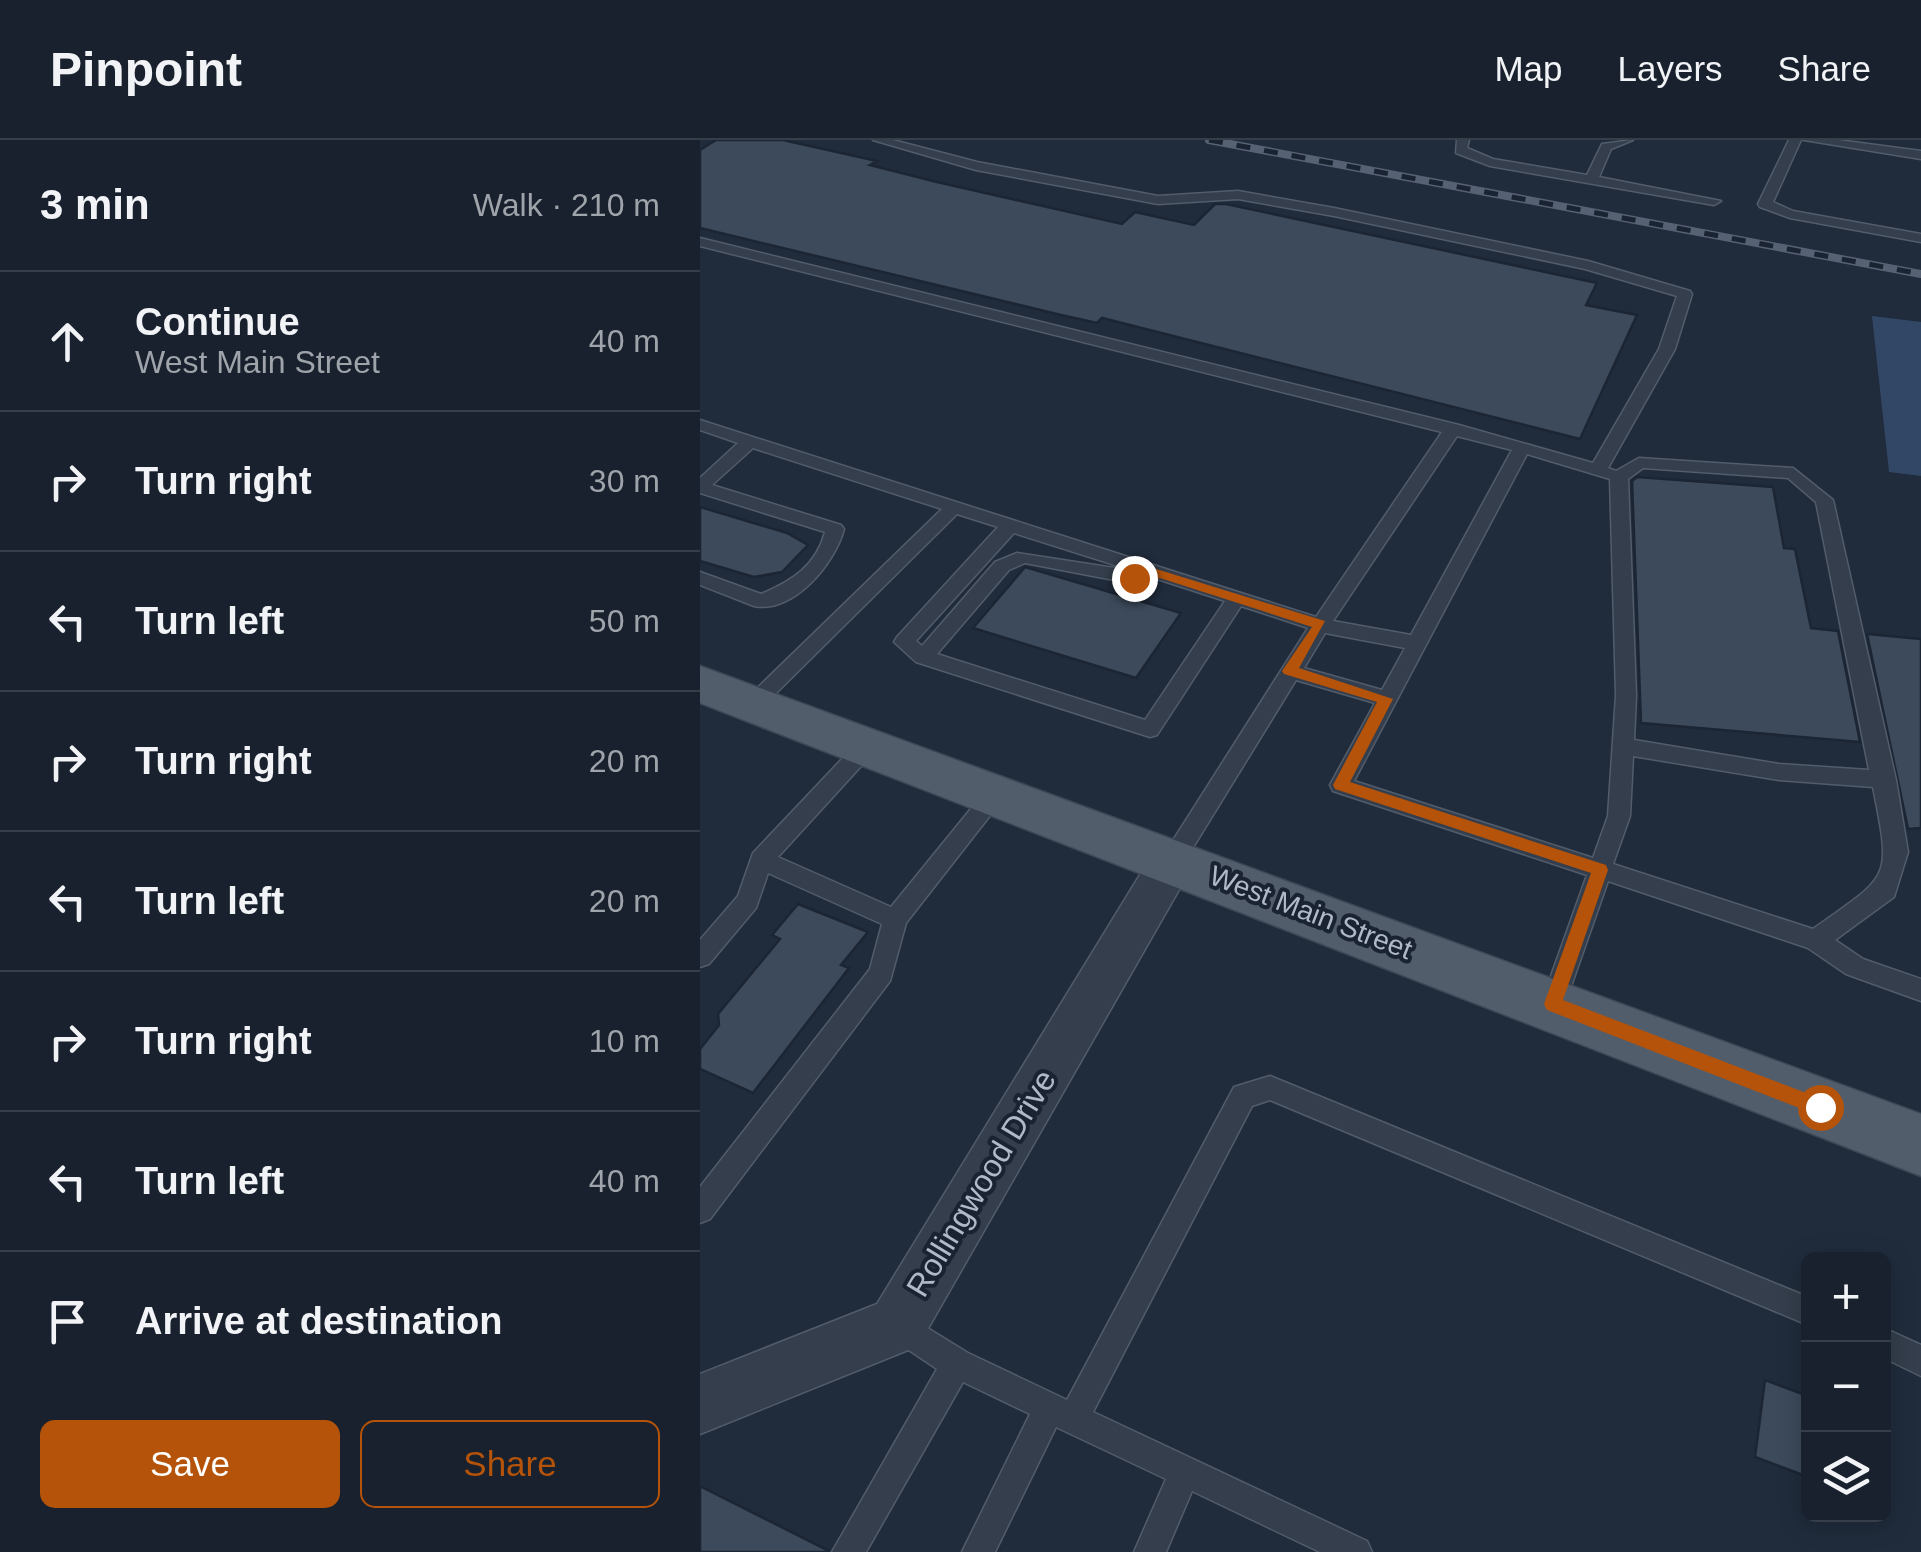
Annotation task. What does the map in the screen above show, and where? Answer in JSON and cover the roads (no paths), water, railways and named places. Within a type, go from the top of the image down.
[{"type":"main road","name":"West Main Street","points":[[700,684],[1921,1145]]},
{"type":"street","name":"Rollingwood Drive","points":[[700,1404],[897,1325],[1173,860]]},
{"type":"lane","points":[[879,140],[976,166],[1158,200],[1238,196],[1334,212],[1588,265],[1685,294],[1667,349],[1598,470]]},
{"type":"lane","points":[[1463,140],[1460,150],[1490,162],[1714,201]]},
{"type":"lane","points":[[1592,140],[1606,148]]},
{"type":"lane","points":[[1592,178],[1606,148],[1628,140]]},
{"type":"lane","points":[[1795,140],[1766,204],[1790,214],[1921,238]]},
{"type":"lane","points":[[1810,140],[1921,156]]},
{"type":"lane","points":[[700,242],[1452,429],[1620,477]]},
{"type":"lane","points":[[700,425],[1235,601],[1320,624],[1416,643]]},
{"type":"lane","points":[[1173,860],[1320,624],[1452,429]]},
{"type":"lane","points":[[700,487],[750,441]]},
{"type":"lane","points":[[1522,447],[1341,785],[1816,940],[1855,967],[1921,990]]},
{"type":"lane","points":[[1620,477],[1639,463],[1793,473],[1824,500],[1897,852],[1886,890],[1816,940]]},
{"type":"lane","points":[[1553,1004],[1619,816],[1626,695],[1620,477]]},
{"type":"lane","points":[[700,487],[836,528],[830,556],[794,588],[762,601],[700,578]]},
{"type":"lane","points":[[754,703],[954,508]]},
{"type":"lane","points":[[1010,526],[904,642],[923,658],[1150,729],[1235,601]]},
{"type":"lane","points":[[923,658],[1002,566],[1024,557],[1134,578],[1153,572]]},
{"type":"lane","points":[[1290,671],[1386,699]]},
{"type":"lane","points":[[1623,746],[1779,772],[1885,780]]},
{"type":"lane","points":[[700,957],[748,902],[761,860],[866,747]]},
{"type":"lane","points":[[700,1209],[882,973],[895,919],[994,795]]},
{"type":"lane","points":[[761,860],[895,919]]},
{"type":"lane","points":[[978,1552],[1243,1096],[1270,1088],[1801,1307]]},
{"type":"lane","points":[[897,1325],[957,1364],[1185,1471],[1312,1542],[1356,1552]]},
{"type":"lane","points":[[1891,1347],[1921,1361]]},
{"type":"lane","points":[[848,1552],[957,1364]]},
{"type":"lane","points":[[1150,1552],[1185,1471]]},
{"type":"water","points":[[1872,316],[1921,322],[1921,476],[1889,472]]},
{"type":"railway","points":[[1209,140],[1921,274]]}]
